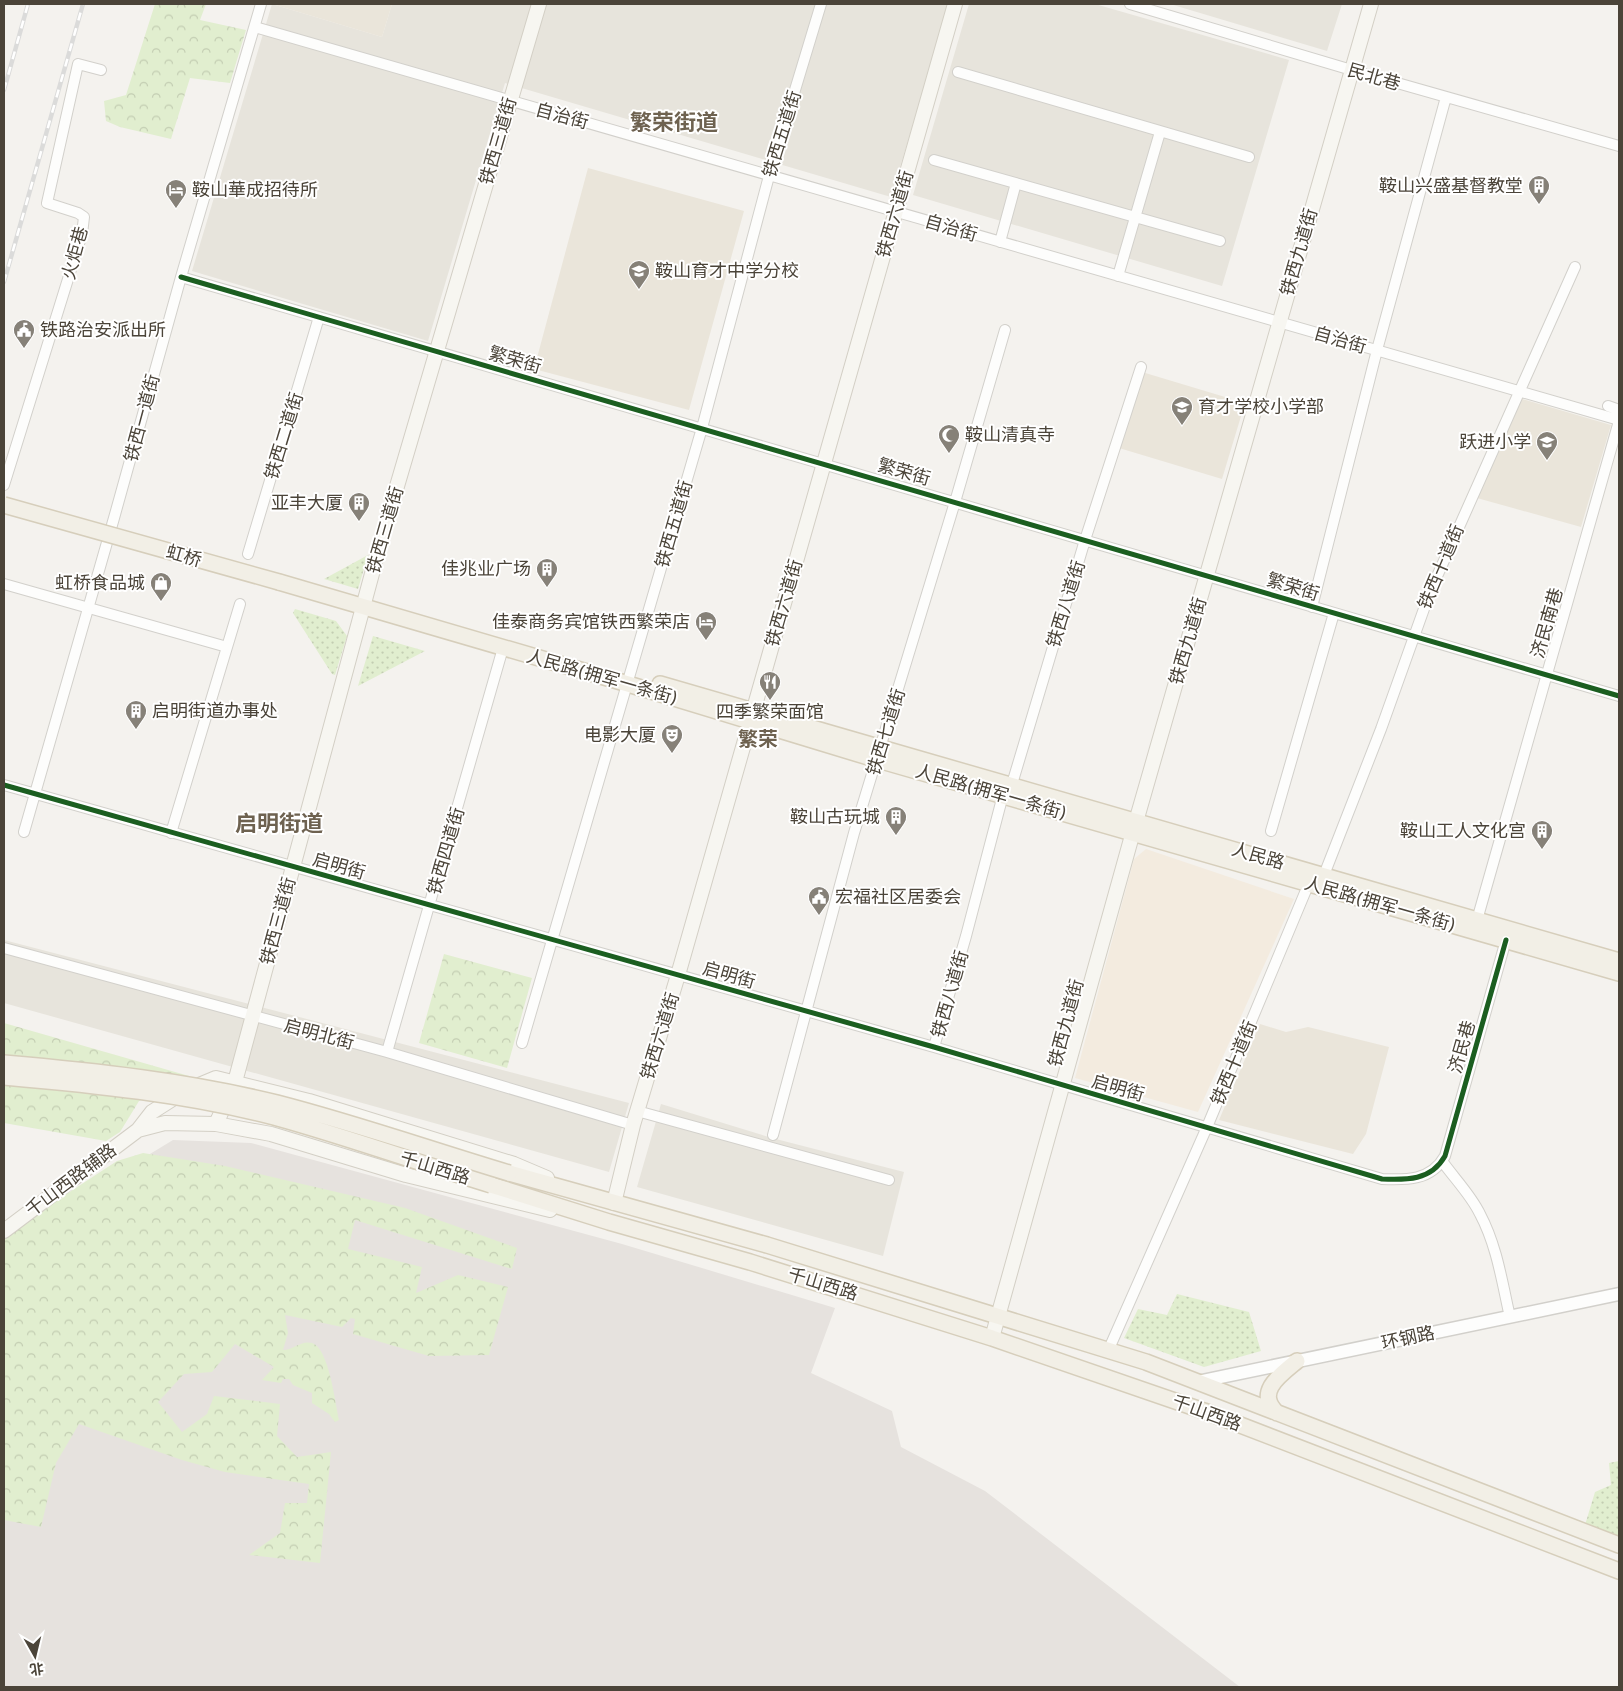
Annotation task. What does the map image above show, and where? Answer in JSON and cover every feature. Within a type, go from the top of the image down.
[{"type":"main road","name":"铁西三道街","points":[[216,1124],[235,1082],[364,603],[539,4]]},
{"type":"main road","name":"铁西六道街","points":[[614,1203],[637,1111],[678,975],[956,4]]},
{"type":"main road","name":"铁西九道街","points":[[992,1338],[1135,826],[1371,4]]},
{"type":"main road","name":"虹桥","points":[[4,506],[279,582],[364,603]]},
{"type":"main road","name":"人民路(拥军一条街)","points":[[364,603],[503,648],[629,679],[879,754],[1135,826],[1309,883],[1619,973]]},
{"type":"main road","points":[[364,603],[629,679]]},
{"type":"main road","name":"人民路","points":[[1135,826],[1324,875],[1619,961]]},
{"type":"main road","points":[[138,1130],[152,1112],[185,1091],[229,1072],[241,1060],[251,1078],[276,1093]]},
{"type":"main road","name":"千山西路","points":[[4,1062],[98,1071],[181,1083],[268,1101],[593,1198],[767,1245],[1108,1351],[1196,1382],[1619,1545]]},
{"type":"main road","name":"千山西路","points":[[4,1077],[96,1086],[179,1097],[274,1117],[609,1222],[750,1262],[992,1338],[1204,1411],[1619,1572]]},
{"type":"main road","points":[[216,1078],[276,1093],[514,1164],[593,1198]]},
{"type":"main road","points":[[138,1130],[165,1123],[216,1124],[271,1134],[406,1175],[484,1195],[609,1222]]},
{"type":"main road","name":"千山西路辅路","points":[[4,1231],[138,1130]]},
{"type":"main road","points":[[1277,1413],[1269,1406],[1267,1396],[1270,1388],[1279,1376],[1297,1361]]},
{"type":"street","name":"铁西一道街","points":[[24,832],[181,277],[261,4]]},
{"type":"street","name":"铁西五道街","points":[[522,1043],[554,940],[702,428],[769,176],[821,4]]},
{"type":"street","name":"民北巷","points":[[1130,4],[1352,71],[1619,146]]},
{"type":"street","name":"自治街","points":[[254,27],[509,102],[662,144],[1619,420]]},
{"type":"street","name":"火炬巷","points":[[4,485],[82,234],[84,217],[78,213],[47,203],[78,64],[101,70]]},
{"type":"street","points":[[958,72],[1249,157]]},
{"type":"street","points":[[1312,607],[1377,350],[1446,97]]},
{"type":"street","points":[[1118,276],[1160,132]]},
{"type":"street","points":[[934,160],[1220,241]]},
{"type":"street","points":[[1000,242],[1016,183]]},
{"type":"street","name":"铁西十道街","points":[[1324,875],[1381,729],[1413,637],[1447,552],[1576,267]]},
{"type":"street","name":"繁荣街","points":[[181,277],[1619,696]]},
{"type":"street","name":"铁西二道街","points":[[248,554],[319,317]]},
{"type":"street","name":"铁西七道街","points":[[773,1136],[854,833],[955,502],[1005,330]]},
{"type":"street","name":"铁西八道街","points":[[934,1047],[1007,790],[1141,367]]},
{"type":"street","points":[[1608,406],[1619,410]]},
{"type":"street","name":"济民南巷","points":[[1477,920],[1619,420]]},
{"type":"street","points":[[4,584],[227,647]]},
{"type":"street","points":[[171,833],[240,604]]},
{"type":"street","points":[[1271,831],[1334,614]]},
{"type":"street","name":"铁西四道街","points":[[387,1052],[503,648]]},
{"type":"street","name":"启明街","points":[[4,785],[934,1047],[1382,1179],[1409,1179],[1426,1176],[1442,1161]]},
{"type":"street","name":"铁西十道街","points":[[1108,1351],[1207,1127],[1309,883]]},
{"type":"street","name":"济民巷","points":[[1442,1161],[1506,940]]},
{"type":"street","name":"启明北街","points":[[4,948],[387,1052],[633,1126]]},
{"type":"street","points":[[637,1111],[890,1180]]},
{"type":"street","points":[[1442,1161],[1479,1212],[1488,1231],[1497,1257],[1510,1317]]},
{"type":"street","name":"环钢路","points":[[1196,1382],[1619,1294]]},
{"type":"shaded area","points":[[272,4],[382,37],[392,4],[949,4],[891,197],[505,83],[428,341],[192,271]]},
{"type":"shaded area","points":[[272,4],[392,4],[382,37]]},
{"type":"shaded area","points":[[969,4],[1095,4],[1289,60],[1222,286],[913,195]]},
{"type":"shaded area","points":[[1170,4],[1342,4],[1327,51]]},
{"type":"shaded area","name":"鞍山育才中学分校","points":[[588,168],[744,211],[689,410],[534,369]]},
{"type":"shaded area","name":"育才学校小学部","points":[[1142,372],[1245,403],[1222,479],[1119,448]]},
{"type":"shaded area","name":"跃进小学","points":[[1522,399],[1611,425],[1581,527],[1477,498]]},
{"type":"shaded area","points":[[1146,849],[1294,899],[1198,1112],[1075,1078],[1134,859]]},
{"type":"shaded area","points":[[4,940],[629,1103],[609,1172],[4,1003]]},
{"type":"shaded area","points":[[1260,1024],[1286,1032],[1308,1027],[1389,1047],[1366,1134],[1353,1154],[1219,1120]]},
{"type":"shaded area","points":[[661,1104],[772,1138],[904,1172],[883,1256],[637,1187]]},
{"type":"shaded area","points":[[173,1140],[251,1143],[622,1244],[835,1308],[811,1373],[892,1411],[901,1447],[985,1491],[1240,1687],[4,1687],[4,1253],[122,1171]]},
{"type":"green space","points":[[155,4],[206,4],[200,20],[246,30],[230,83],[190,78],[171,139],[120,127],[106,121],[104,101],[126,95]]},
{"type":"green space","points":[[368,555],[358,589],[324,579]]},
{"type":"green space","points":[[295,609],[336,621],[347,636],[335,675],[332,674],[293,613]]},
{"type":"green space","points":[[373,636],[425,651],[358,686]]},
{"type":"green space","points":[[444,954],[532,978],[507,1068],[419,1043]]},
{"type":"green space","points":[[4,1023],[189,1076],[139,1101],[120,1132],[106,1141],[4,1123]]},
{"type":"green space","points":[[143,1153],[225,1166],[405,1208],[517,1248],[512,1269],[355,1220],[348,1249],[422,1267],[416,1293],[458,1275],[508,1287],[489,1355],[429,1356],[353,1334],[355,1319],[351,1318],[342,1327],[285,1315],[288,1333],[283,1350],[308,1342],[318,1347],[327,1365],[339,1420],[335,1422],[329,1414],[312,1403],[312,1393],[293,1385],[289,1379],[283,1379],[281,1383],[262,1380],[274,1367],[235,1344],[212,1372],[184,1374],[158,1402],[182,1432],[207,1414],[214,1396],[280,1404],[277,1436],[297,1457],[331,1452],[320,1563],[249,1555],[280,1533],[285,1503],[307,1503],[309,1484],[225,1472],[182,1460],[79,1424],[56,1463],[41,1527],[4,1520],[4,1240],[65,1195],[117,1161]]},
{"type":"green space","points":[[1177,1294],[1249,1312],[1261,1351],[1204,1367],[1124,1338],[1138,1309],[1167,1315]]},
{"type":"green space","points":[[1619,1461],[1619,1539],[1585,1525],[1595,1492],[1611,1485],[1609,1463]]},
{"type":"railway","points":[[4,90],[28,4]]},
{"type":"railway","points":[[4,282],[83,4]]},
{"type":"cycle path","points":[[181,277],[1619,696]]},
{"type":"cycle path","points":[[4,785],[934,1047],[1382,1179],[1409,1179],[1425,1175],[1433,1170],[1445,1156],[1506,940]]},
{"type":"place","name":"鞍山兴盛基督教堂","points":[[1539,205]]},
{"type":"place","name":"鞍山華成招待所","points":[[176,209]]},
{"type":"place","name":"鞍山育才中学分校","points":[[639,290]]},
{"type":"place","name":"铁路治安派出所","points":[[24,349]]},
{"type":"place","name":"育才学校小学部","points":[[1182,426]]},
{"type":"place","name":"鞍山清真寺","points":[[949,454]]},
{"type":"place","name":"跃进小学","points":[[1547,461]]},
{"type":"place","name":"亚丰大厦","points":[[359,522]]},
{"type":"place","name":"佳兆业广场","points":[[547,588]]},
{"type":"place","name":"虹桥食品城","points":[[161,602]]},
{"type":"place","name":"佳泰商务宾馆铁西繁荣店","points":[[706,641]]},
{"type":"place","name":"四季繁荣面馆","points":[[770,701]]},
{"type":"place","name":"启明街道办事处","points":[[136,730]]},
{"type":"place","name":"电影大厦","points":[[672,754]]},
{"type":"place","name":"鞍山古玩城","points":[[896,836]]},
{"type":"place","name":"鞍山工人文化宫","points":[[1542,850]]},
{"type":"place","name":"宏福社区居委会","points":[[819,916]]},
{"type":"district","name":"繁荣街道","points":[[674,122]]},
{"type":"district","name":"繁荣","points":[[758,739]]},
{"type":"district","name":"启明街道","points":[[279,823]]}]
